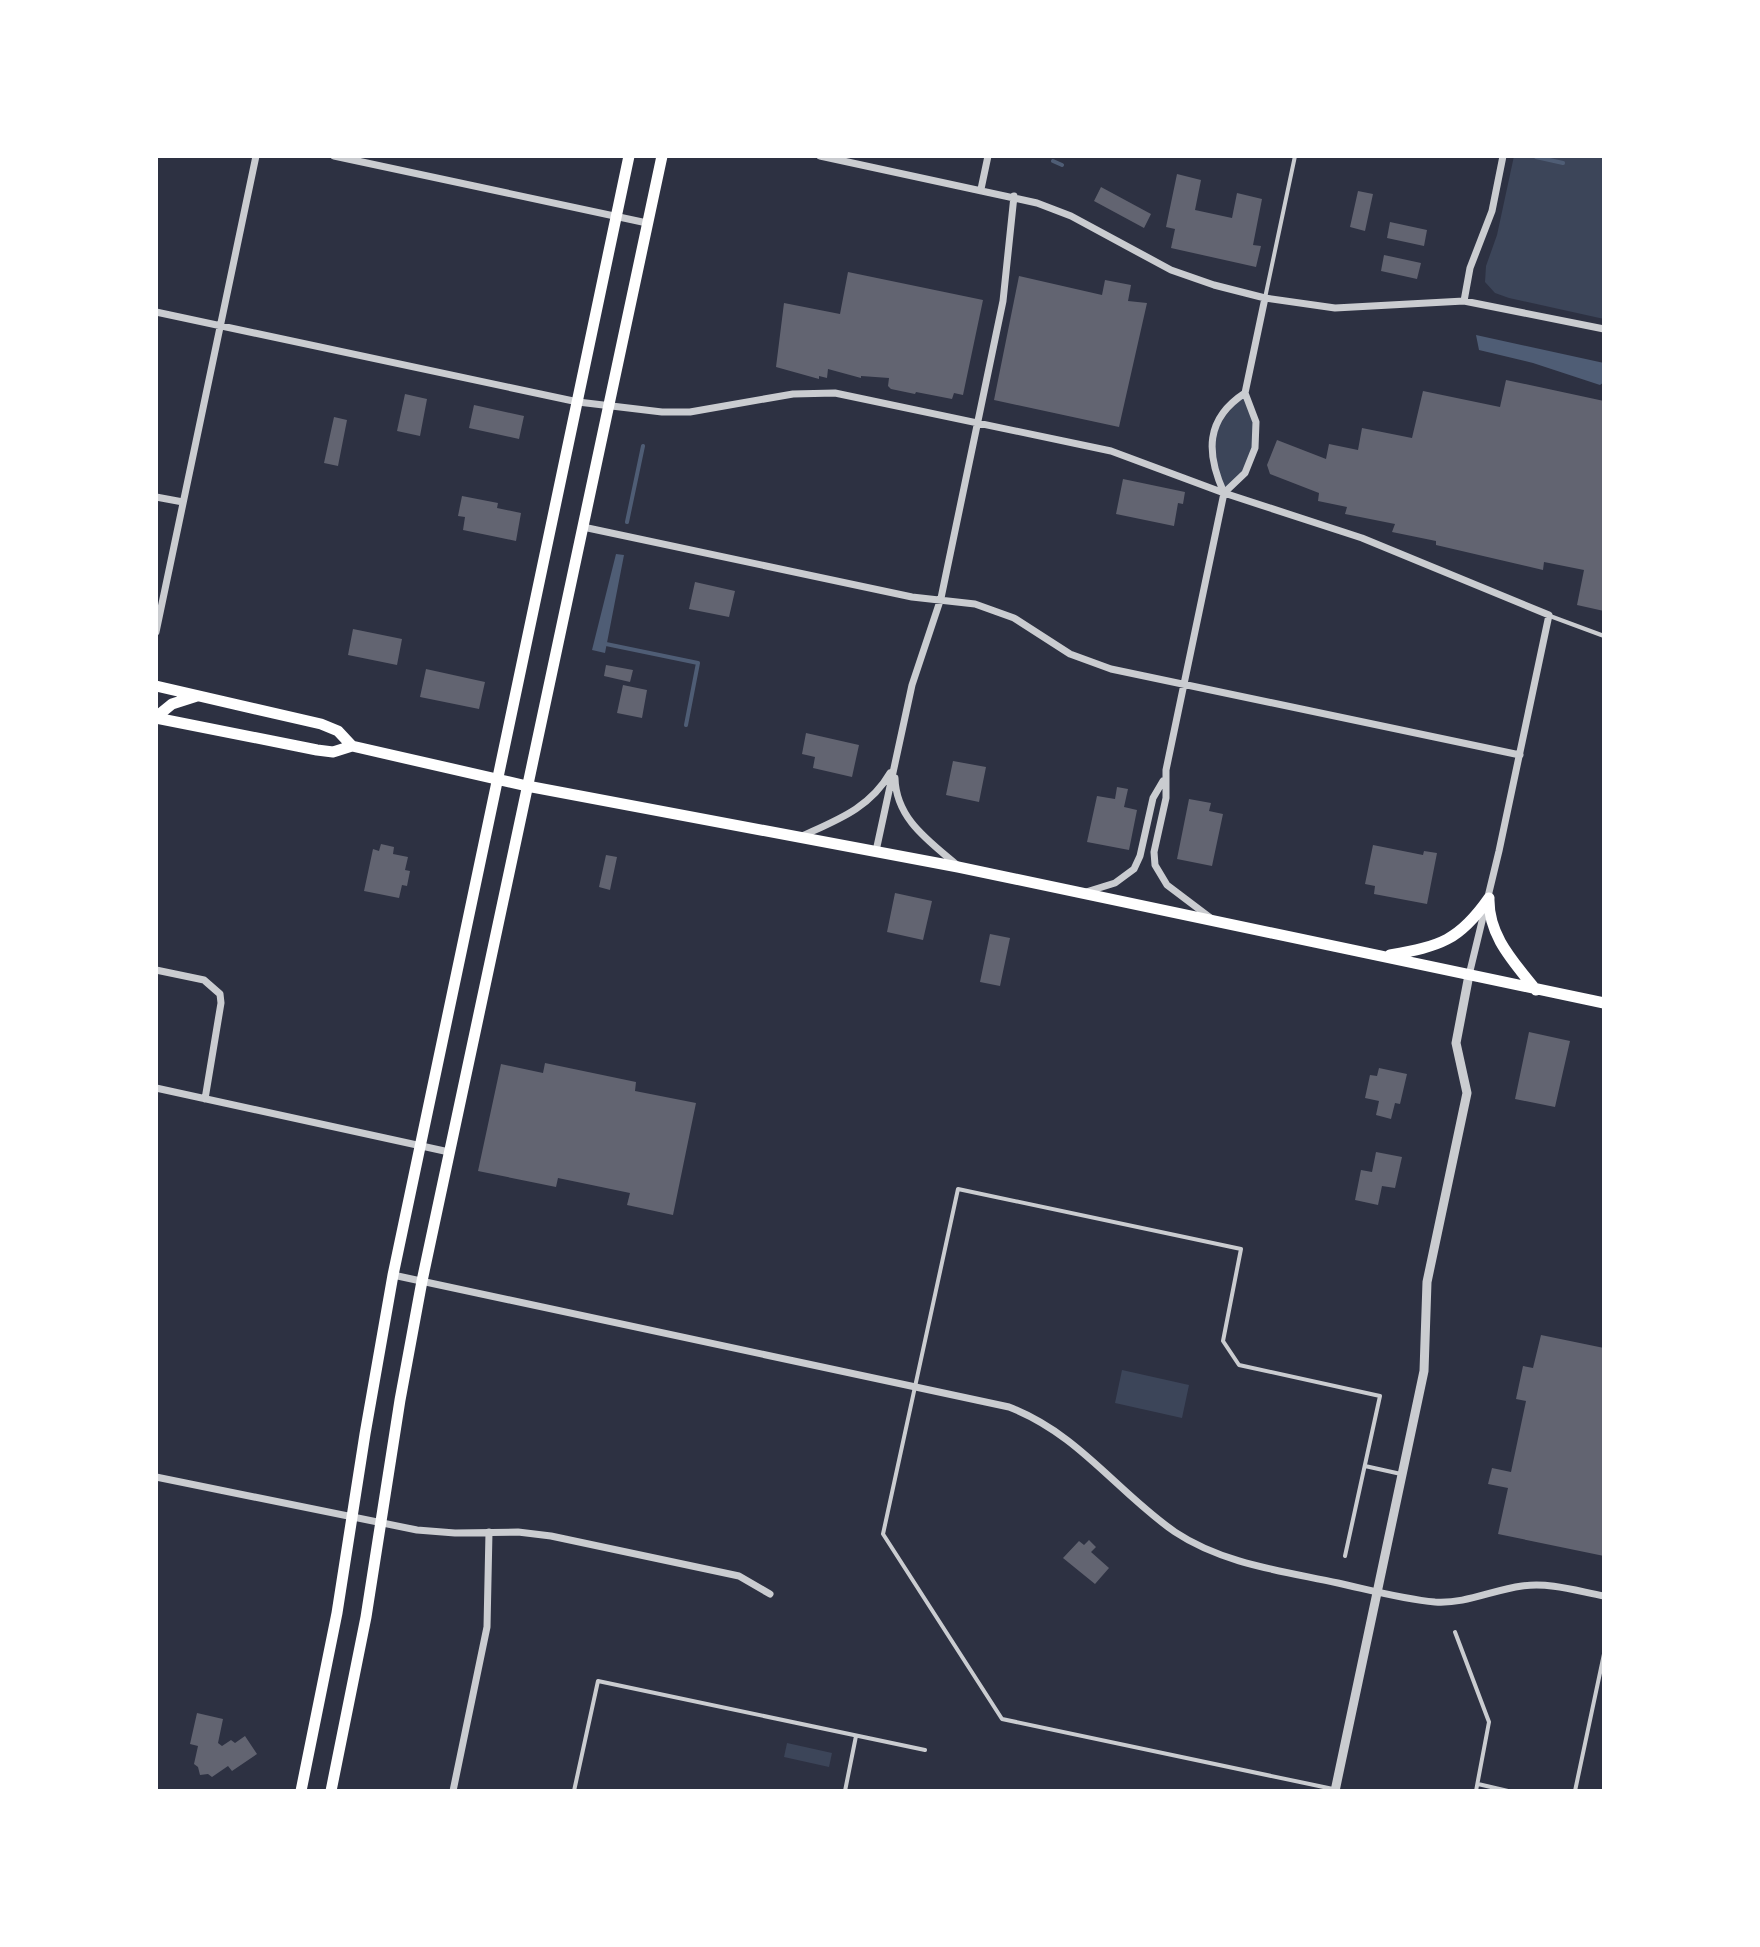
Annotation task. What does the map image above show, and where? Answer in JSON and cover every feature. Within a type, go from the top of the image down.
[{"type":"main road","points":[[301,1791],[331,1645],[393,1275],[629,156]]},
{"type":"main road","points":[[331,1791],[360,1650],[422,1281],[662,156]]},
{"type":"main road","points":[[156,686],[321,724],[338,731],[352,746]]},
{"type":"main road","points":[[156,717],[172,704],[201,696]]},
{"type":"main road","points":[[156,717],[317,750],[333,752],[352,746],[527,786],[958,867],[1604,1003]]},
{"type":"main road","points":[[1382,957],[1433,946],[1457,935],[1489,898]]},
{"type":"main road","points":[[1489,898],[1490,920],[1499,940],[1536,990]]},
{"type":"street","points":[[156,632],[256,156]]},
{"type":"street","points":[[334,156],[647,223]]},
{"type":"street","points":[[820,156],[1014,196],[1066,214],[1171,270],[1265,298],[1335,308],[1464,301],[1604,329]]},
{"type":"street","points":[[981,189],[988,156]]},
{"type":"street","points":[[1464,301],[1470,268],[1492,211],[1503,156]]},
{"type":"street","points":[[876,851],[917,666],[937,617],[1005,285],[1014,196]]},
{"type":"street","points":[[1224,493],[1245,473],[1255,448],[1256,422],[1245,393],[1265,298]]},
{"type":"street","points":[[156,312],[578,402],[684,413],[782,395],[824,392],[861,397],[1111,451],[1224,493],[1362,538],[1549,615],[1456,1043],[1467,1093],[1427,1282],[1426,1359],[1335,1790]]},
{"type":"street","points":[[1214,921],[1167,885],[1155,865],[1154,852],[1166,798],[1164,779],[1224,493],[1212,461],[1212,444],[1223,412],[1245,393]]},
{"type":"street","points":[[156,497],[183,502]]},
{"type":"street","points":[[583,527],[912,597],[975,604],[1006,614],[1061,649],[1101,667],[1520,755]]},
{"type":"street","points":[[799,838],[868,802],[895,764]]},
{"type":"street","points":[[895,764],[896,793],[909,822],[958,867]]},
{"type":"street","points":[[1081,893],[1121,881],[1134,869],[1140,856],[1153,798],[1164,779]]},
{"type":"street","points":[[156,970],[204,980],[220,994],[205,1099]]},
{"type":"street","points":[[156,1088],[449,1152]]},
{"type":"street","points":[[393,1275],[1004,1405],[1043,1422],[1077,1445],[1165,1524],[1203,1548],[1246,1563],[1378,1592],[1450,1603],[1541,1585],[1604,1596]]},
{"type":"street","points":[[156,1477],[381,1524],[441,1533],[518,1532],[551,1536],[739,1576],[770,1594]]},
{"type":"street","points":[[453,1791],[487,1627],[489,1532]]},
{"type":"lane","points":[[1265,298],[1295,156]]},
{"type":"lane","points":[[1549,615],[1604,636]]},
{"type":"lane","points":[[1335,1790],[1002,1719],[883,1534],[958,1189],[1241,1249],[1223,1341],[1239,1365],[1380,1396],[1345,1556]]},
{"type":"lane","points":[[1365,1466],[1403,1474]]},
{"type":"lane","points":[[1455,1632],[1489,1722],[1476,1791]]},
{"type":"lane","points":[[1575,1791],[1604,1654]]},
{"type":"lane","points":[[574,1791],[598,1681],[925,1750]]},
{"type":"lane","points":[[845,1791],[856,1736]]},
{"type":"lane","points":[[1478,1784],[1508,1791]]},
{"type":"shaded area","points":[[1514,156],[1604,156],[1604,319],[1509,298],[1495,293],[1485,282],[1486,266],[1497,235]]},
{"type":"shaded area","points":[[1476,335],[1604,363],[1604,382],[1600,385],[1533,363],[1479,350]]},
{"type":"shaded area","points":[[1245,393],[1254,424],[1252,456],[1243,475],[1224,493],[1214,461],[1214,438],[1224,418]]},
{"type":"shaded area","points":[[616,554],[624,555],[605,653],[592,650]]},
{"type":"shaded area","points":[[1122,1370],[1189,1385],[1182,1418],[1115,1403]]},
{"type":"shaded area","points":[[787,1743],[832,1753],[829,1767],[784,1757]]},
{"type":"building","points":[[1177,174],[1201,180],[1195,210],[1232,218],[1237,193],[1262,199],[1253,245],[1261,246],[1256,267],[1171,248],[1175,229],[1166,227]]},
{"type":"building","points":[[1101,187],[1151,214],[1144,228],[1094,201]]},
{"type":"building","points":[[1358,191],[1373,194],[1365,231],[1350,227]]},
{"type":"building","points":[[1390,222],[1427,230],[1424,246],[1387,238]]},
{"type":"building","points":[[1384,255],[1421,263],[1417,279],[1381,271]]},
{"type":"building","points":[[848,272],[983,300],[963,395],[954,393],[952,399],[915,394],[891,389],[888,386],[889,378],[861,378],[828,369],[827,378],[819,376],[819,379],[776,367],[784,303],[840,314]]},
{"type":"building","points":[[1019,276],[1102,295],[1105,280],[1131,285],[1128,301],[1147,303],[1119,427],[994,400]]},
{"type":"building","points":[[1506,380],[1604,401],[1604,611],[1577,605],[1584,570],[1544,562],[1543,570],[1392,532],[1395,524],[1345,514],[1347,507],[1318,501],[1319,493],[1270,474],[1267,465],[1277,440],[1326,459],[1329,444],[1358,450],[1362,428],[1412,438],[1423,391],[1500,407]]},
{"type":"building","points":[[405,394],[427,399],[420,436],[397,431]]},
{"type":"building","points":[[474,405],[524,416],[519,439],[469,428]]},
{"type":"building","points":[[334,417],[347,420],[338,466],[324,463]]},
{"type":"building","points":[[1123,479],[1185,492],[1183,504],[1178,503],[1174,526],[1116,514]]},
{"type":"building","points":[[462,496],[498,503],[497,508],[521,513],[516,541],[463,530],[465,517],[458,516]]},
{"type":"building","points":[[695,582],[735,591],[729,617],[689,609]]},
{"type":"building","points":[[353,629],[402,639],[397,665],[348,655]]},
{"type":"building","points":[[606,665],[633,670],[630,682],[604,676]]},
{"type":"building","points":[[426,669],[485,682],[479,709],[420,697]]},
{"type":"building","points":[[623,685],[647,690],[642,718],[617,713]]},
{"type":"building","points":[[806,733],[859,745],[852,777],[813,768],[815,757],[802,754]]},
{"type":"building","points":[[953,761],[986,767],[979,802],[946,795]]},
{"type":"building","points":[[1117,787],[1128,789],[1124,807],[1137,810],[1129,850],[1087,842],[1097,796],[1115,799]]},
{"type":"building","points":[[1189,799],[1211,803],[1209,811],[1223,814],[1212,866],[1177,859]]},
{"type":"building","points":[[381,844],[394,847],[393,854],[408,857],[405,870],[410,871],[407,886],[402,885],[399,898],[364,891],[373,849],[379,851]]},
{"type":"building","points":[[1373,845],[1423,855],[1424,851],[1437,853],[1427,904],[1374,894],[1375,886],[1365,884]]},
{"type":"building","points":[[606,855],[617,857],[610,890],[599,887]]},
{"type":"building","points":[[895,893],[932,901],[923,940],[887,932]]},
{"type":"building","points":[[990,934],[1010,938],[1000,986],[980,982]]},
{"type":"building","points":[[1529,1032],[1570,1041],[1555,1107],[1515,1099]]},
{"type":"building","points":[[545,1063],[636,1082],[635,1091],[696,1103],[673,1215],[627,1205],[630,1193],[558,1178],[556,1187],[478,1171],[501,1064],[543,1073]]},
{"type":"building","points":[[1379,1068],[1407,1074],[1400,1104],[1395,1103],[1391,1119],[1376,1115],[1379,1101],[1365,1098],[1370,1075],[1377,1076]]},
{"type":"building","points":[[1376,1152],[1402,1157],[1395,1188],[1382,1186],[1378,1205],[1355,1200],[1361,1170],[1372,1172]]},
{"type":"building","points":[[1541,1335],[1604,1348],[1604,1556],[1498,1534],[1508,1488],[1488,1484],[1492,1468],[1511,1472],[1526,1401],[1516,1399],[1523,1366],[1533,1368]]},
{"type":"building","points":[[1089,1540],[1096,1547],[1091,1552],[1109,1568],[1095,1584],[1063,1558],[1079,1541],[1084,1545]]},
{"type":"building","points":[[197,1713],[223,1719],[218,1743],[222,1746],[231,1740],[235,1743],[245,1736],[257,1754],[232,1771],[228,1766],[212,1777],[200,1775],[194,1764],[198,1746],[190,1744]]},
{"type":"waterway","points":[[1536,157],[1563,163]]},
{"type":"waterway","points":[[1053,161],[1062,165]]},
{"type":"waterway","points":[[627,522],[643,446]]},
{"type":"waterway","points":[[606,644],[698,663],[686,725]]}]
